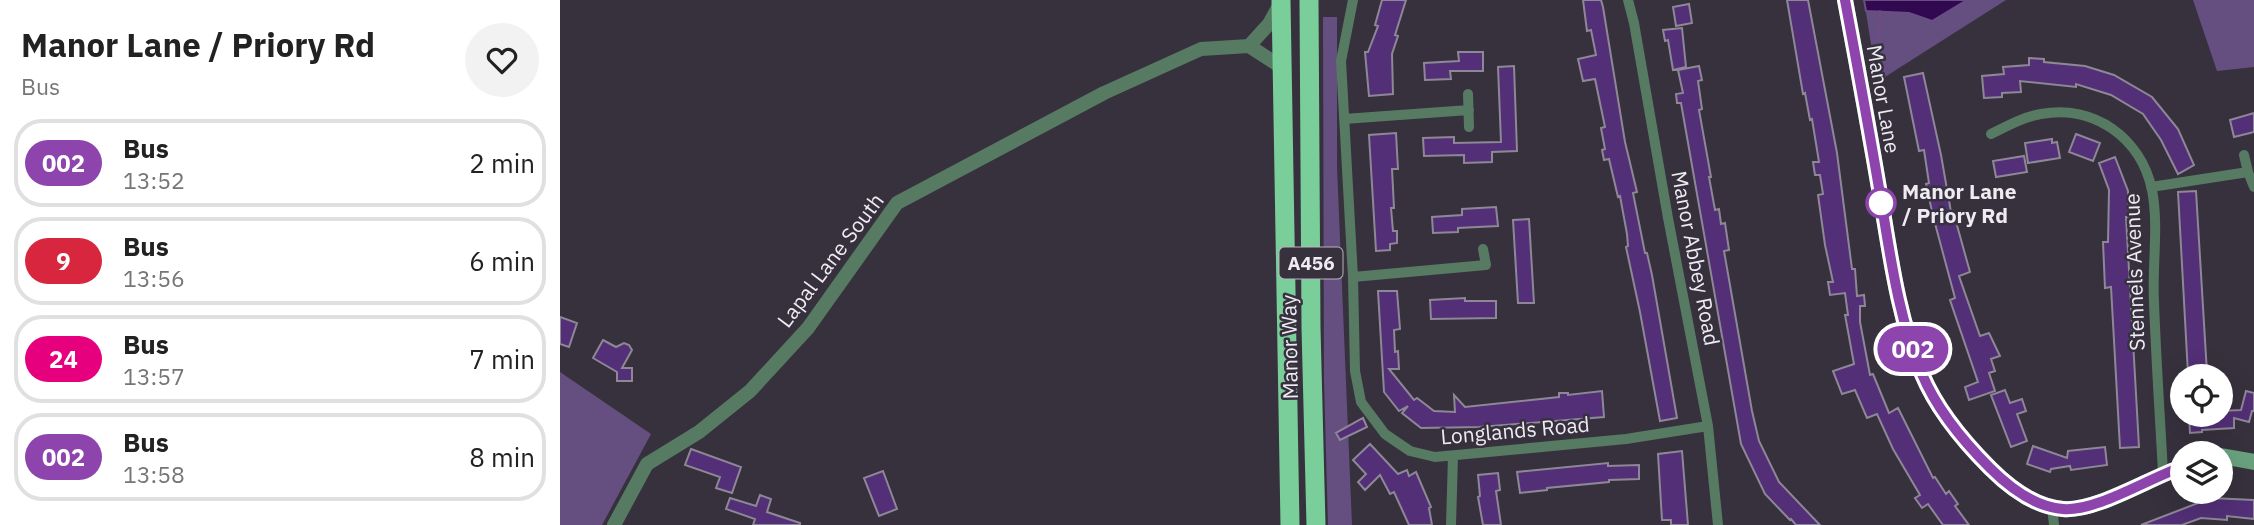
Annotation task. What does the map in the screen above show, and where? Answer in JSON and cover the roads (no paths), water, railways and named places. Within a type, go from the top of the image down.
[{"type":"highway","name":"Manor Way","points":[[1281,0],[1290,525]]},
{"type":"highway","name":"Manor Way","points":[[1310,0],[1311,328],[1316,525]]},
{"type":"main road","name":"Manor Lane","points":[[1845,0],[1890,252],[1906,325],[1921,373],[1945,414],[1979,457],[2015,490],[2052,507],[2071,509],[2098,503],[2170,471]]},
{"type":"main road","points":[[2233,458],[2254,462]]},
{"type":"street","points":[[1281,0],[1269,24],[1249,46],[1283,68]]},
{"type":"street","name":"Manor Abbey Road","points":[[1628,0],[1708,426],[1718,525]]},
{"type":"street","name":"Longlands Road","points":[[1353,5],[1342,61],[1355,371],[1361,402],[1385,434],[1410,451],[1435,457],[1626,439],[1708,426]]},
{"type":"street","name":"Lapal Lane South","points":[[614,525],[647,464],[699,432],[750,391],[808,328],[897,203],[1104,93],[1201,49],[1249,46]]},
{"type":"street","points":[[1468,94],[1469,127]]},
{"type":"street","points":[[1344,119],[1469,110]]},
{"type":"street","name":"Stennels Avenue","points":[[1991,134],[2041,113],[2085,116],[2123,134],[2143,164],[2154,205],[2153,299],[2163,473]]},
{"type":"street","points":[[2244,155],[2254,187]]},
{"type":"street","points":[[2151,187],[2248,172]]},
{"type":"street","points":[[1483,249],[1486,279]]},
{"type":"street","points":[[1353,276],[1486,265]]},
{"type":"street","points":[[1451,525],[1453,456]]},
{"type":"street","points":[[2052,507],[2054,525]]},
{"type":"waterway","points":[[1879,68],[1880,12]]},
{"type":"place","name":"Manor Lane / Priory Rd","points":[[1881,203]]}]
